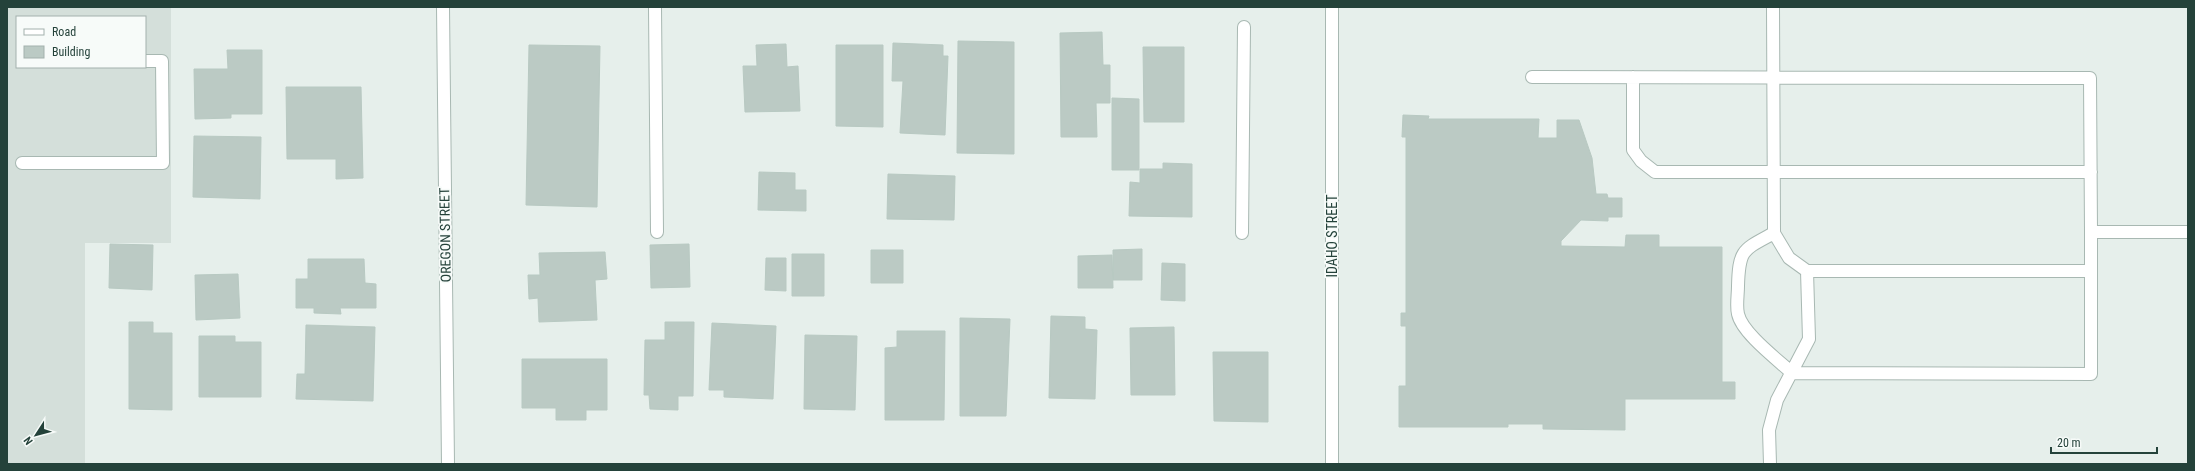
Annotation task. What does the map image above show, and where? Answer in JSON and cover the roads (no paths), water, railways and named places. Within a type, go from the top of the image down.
[{"type":"street","name":"OREGON STREET","points":[[443,7],[448,464]]},
{"type":"street","points":[[655,7],[657,232]]},
{"type":"street","name":"IDAHO STREET","points":[[1332,7],[1332,464]]},
{"type":"street","points":[[1773,7],[1774,233],[1789,258],[1807,271],[2091,271]]},
{"type":"street","points":[[1242,233],[1244,27]]},
{"type":"street","points":[[22,163],[163,163],[162,61],[146,61]]},
{"type":"street","points":[[1532,77],[2090,78],[2091,374],[1792,373],[1757,340],[1744,325],[1738,314],[1739,263],[1746,249],[1774,233]]},
{"type":"street","points":[[1632,77],[1633,150],[1641,161],[1656,172],[2091,172]]},
{"type":"street","points":[[2091,232],[2188,232]]},
{"type":"street","points":[[1770,464],[1768,430],[1777,400],[1809,339],[1807,271]]}]
